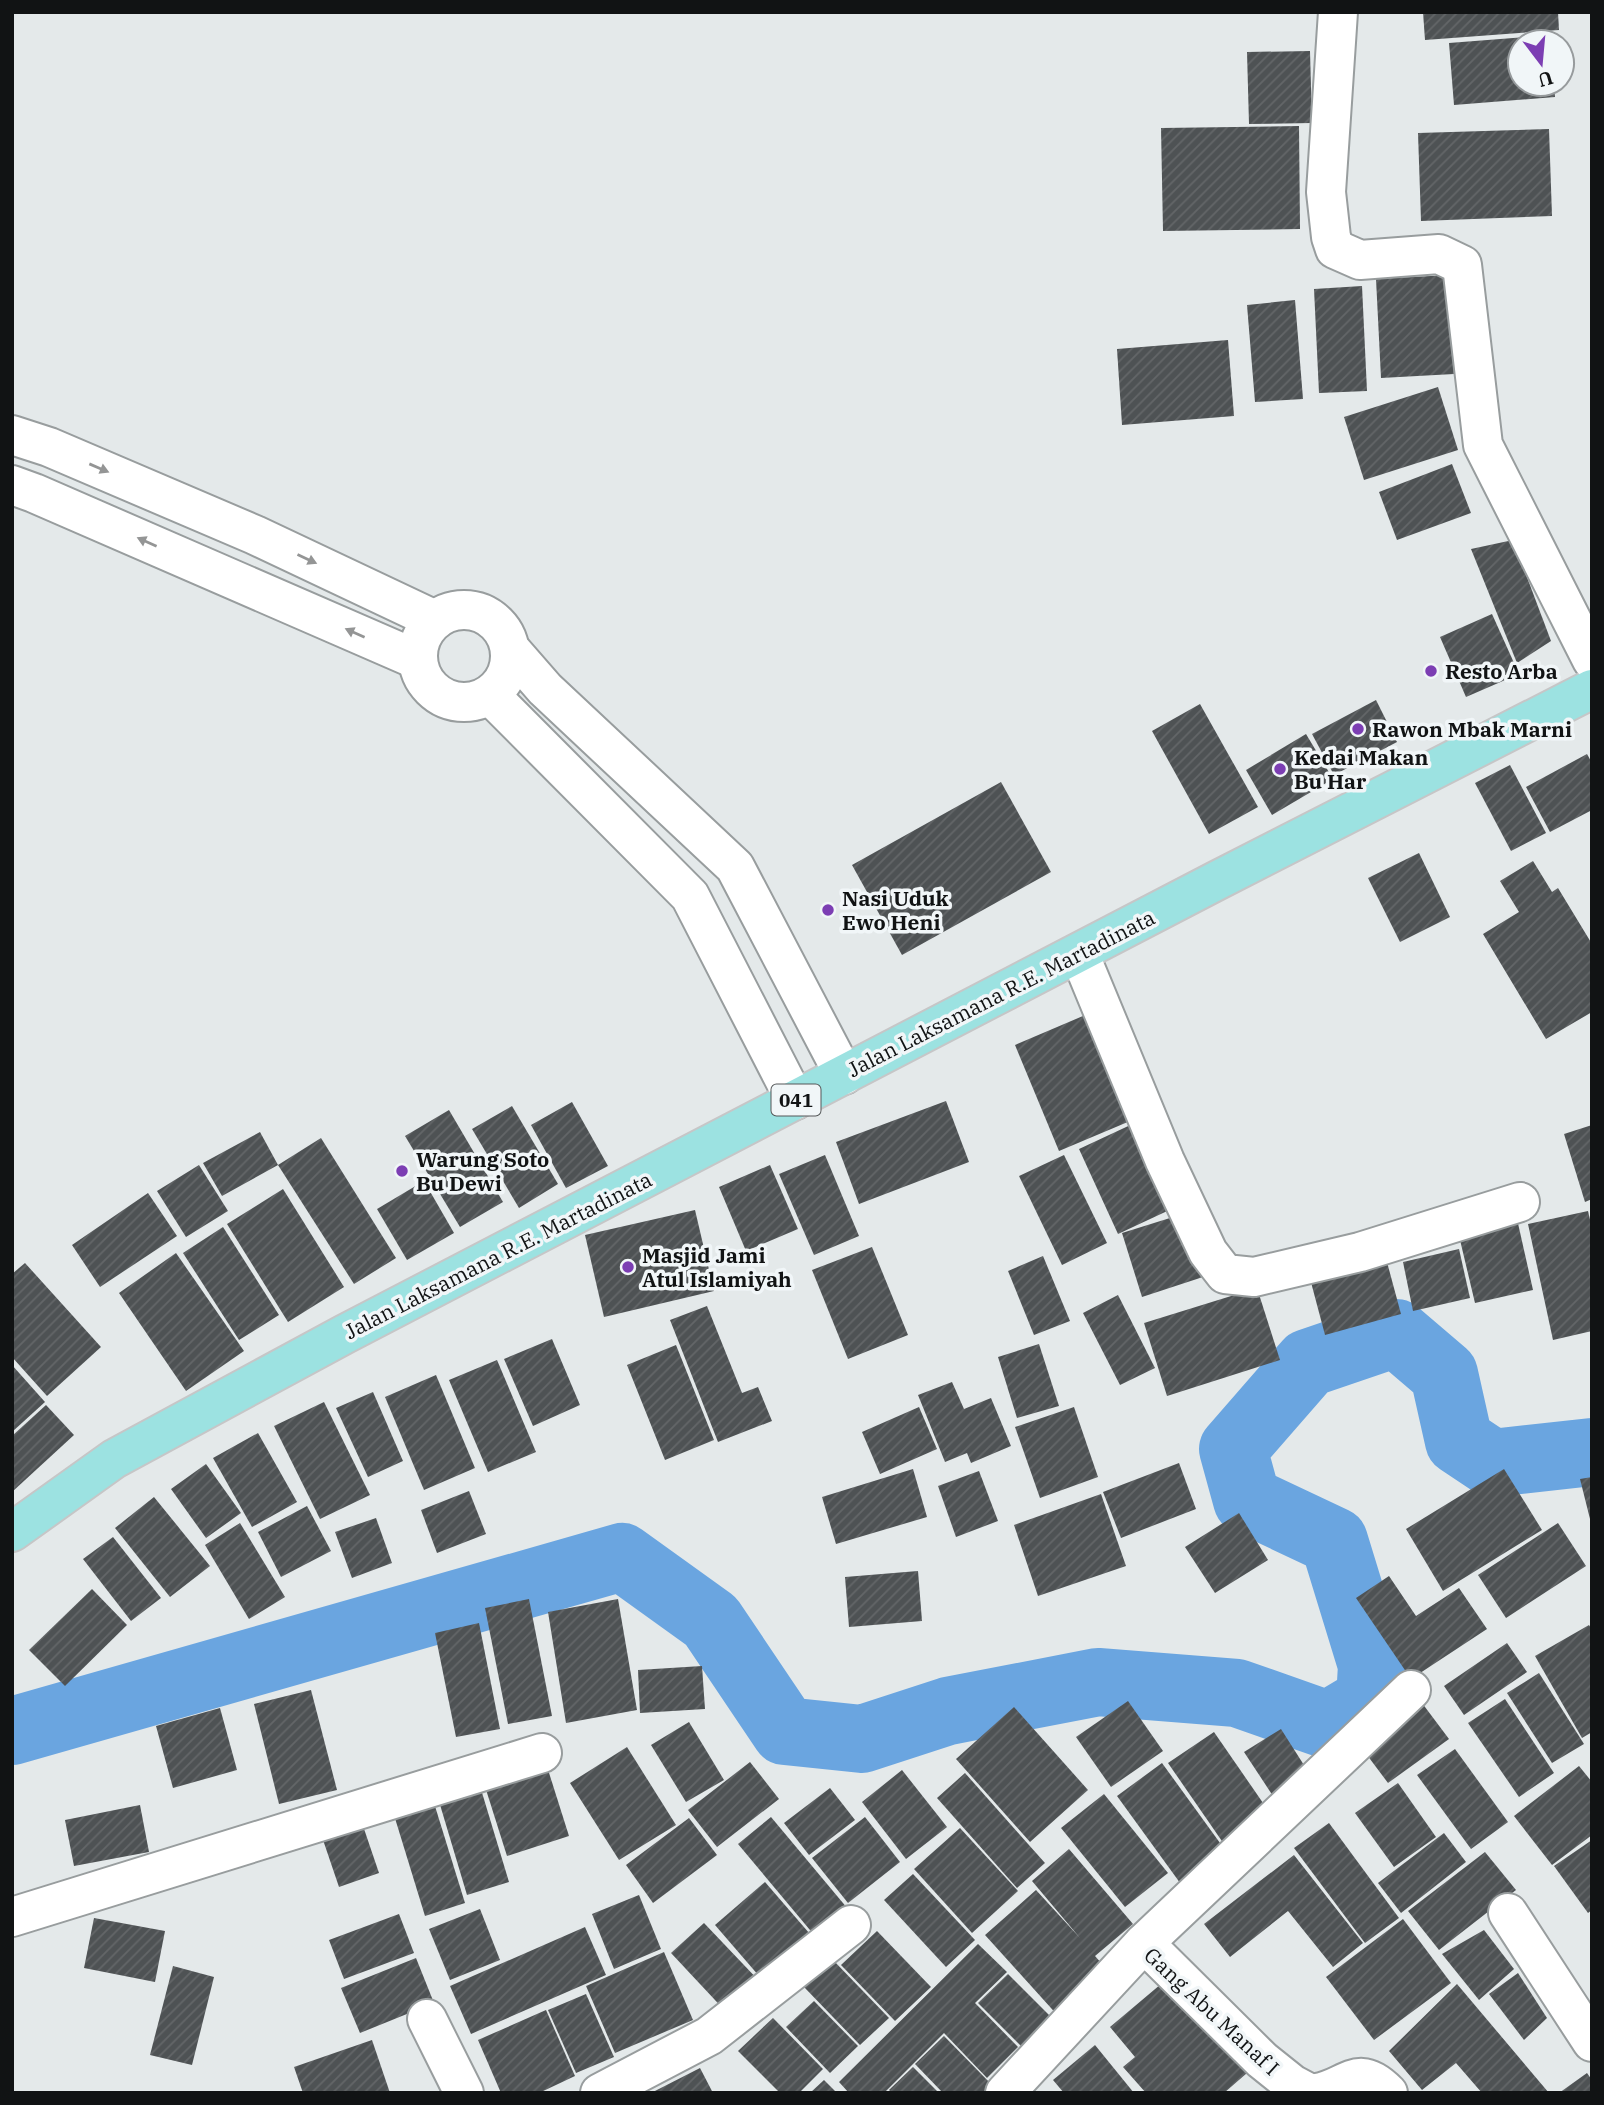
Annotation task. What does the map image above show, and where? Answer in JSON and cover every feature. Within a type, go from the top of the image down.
[{"type":"main road","name":"Jalan Laksamana R.E. Martadinata","points":[[12,1532],[114,1459],[357,1328],[1592,689]]},
{"type":"street","points":[[1338,12],[1326,192],[1331,237],[1335,248],[1360,260],[1439,254],[1462,265],[1483,445],[1592,660]]},
{"type":"street","points":[[12,435],[49,447],[255,535],[435,620]]},
{"type":"street","points":[[49,447],[23,489],[418,660]]},
{"type":"street","points":[[466,610],[482,613],[496,622],[506,634],[511,650],[510,668],[502,683],[490,695],[459,703],[444,698],[426,682],[418,660],[419,645],[425,631],[435,620],[450,612],[466,610]]},
{"type":"street","points":[[511,650],[545,689],[735,867],[844,1075]]},
{"type":"street","points":[[490,695],[690,896],[796,1100]]},
{"type":"street","points":[[1079,953],[1165,1161],[1208,1252],[1225,1274],[1254,1277],[1360,1252],[1520,1202]]},
{"type":"street","points":[[1144,1943],[1411,1690]]},
{"type":"street","points":[[12,1917],[542,1753]]},
{"type":"street","points":[[1508,1913],[1592,2042]]},
{"type":"street","points":[[600,2093],[709,2036],[851,1925]]},
{"type":"street","name":"Gang Abu Manaf I","points":[[1005,2093],[1144,1943],[1262,2060],[1292,2084],[1309,2093]]},
{"type":"street","points":[[427,2020],[464,2093]]},
{"type":"street","points":[[1316,2093],[1327,2091],[1349,2078],[1358,2077],[1381,2086],[1388,2093]]},
{"type":"building","points":[[1423,12],[1558,12],[1559,28],[1506,28],[1506,34],[1425,40]]},
{"type":"building","points":[[1506,39],[1506,98],[1542,98],[1454,105],[1449,43]]},
{"type":"building","points":[[1310,51],[1312,123],[1249,124],[1247,52]]},
{"type":"building","points":[[1299,126],[1300,229],[1163,231],[1161,128]]},
{"type":"building","points":[[1549,129],[1552,216],[1421,221],[1418,133]]},
{"type":"building","points":[[1449,275],[1454,374],[1381,378],[1376,279]]},
{"type":"building","points":[[1362,286],[1367,391],[1319,393],[1314,289]]},
{"type":"building","points":[[1295,300],[1303,399],[1255,402],[1247,305]]},
{"type":"building","points":[[1228,340],[1234,416],[1122,425],[1117,349]]},
{"type":"building","points":[[1438,387],[1458,450],[1364,480],[1344,417]]},
{"type":"building","points":[[1452,464],[1471,513],[1397,540],[1379,492]]},
{"type":"building","points":[[1513,540],[1551,641],[1517,663],[1471,549]]},
{"type":"building","points":[[1492,614],[1519,674],[1466,697],[1440,637]]},
{"type":"building","points":[[1376,700],[1397,742],[1334,775],[1312,734]]},
{"type":"building","points":[[1200,704],[1258,807],[1209,834],[1152,731]]},
{"type":"building","points":[[1306,734],[1333,779],[1272,815],[1246,770]]},
{"type":"building","points":[[1587,754],[1592,763],[1592,810],[1550,832],[1526,787]]},
{"type":"building","points":[[1510,765],[1546,833],[1511,851],[1475,783]]},
{"type":"building","points":[[1001,782],[1051,872],[902,955],[852,865]]},
{"type":"building","points":[[1419,853],[1450,917],[1400,942],[1368,878]]},
{"type":"building","points":[[1533,861],[1552,892],[1558,888],[1592,944],[1592,1012],[1546,1039],[1483,934],[1519,912],[1500,881]]},
{"type":"building","points":[[1097,1010],[1142,1116],[1059,1151],[1015,1045]]},
{"type":"building","points":[[946,1101],[969,1162],[859,1204],[836,1142]]},
{"type":"building","points":[[572,1102],[608,1166],[566,1188],[531,1125]]},
{"type":"building","points":[[512,1106],[558,1184],[519,1208],[472,1129]]},
{"type":"building","points":[[449,1110],[503,1202],[460,1227],[405,1136]]},
{"type":"building","points":[[1139,1121],[1178,1206],[1118,1234],[1079,1149]]},
{"type":"building","points":[[1592,1125],[1592,1199],[1585,1202],[1564,1134]]},
{"type":"building","points":[[260,1132],[278,1165],[222,1196],[203,1163]]},
{"type":"building","points":[[321,1138],[396,1258],[354,1284],[278,1165]]},
{"type":"building","points":[[825,1155],[859,1236],[814,1255],[779,1174]]},
{"type":"building","points":[[1064,1155],[1107,1243],[1062,1265],[1019,1176]]},
{"type":"building","points":[[199,1165],[228,1211],[186,1237],[157,1191]]},
{"type":"building","points":[[770,1165],[798,1229],[746,1251],[719,1187]]},
{"type":"building","points":[[424,1181],[454,1233],[407,1260],[377,1209]]},
{"type":"building","points":[[283,1189],[344,1287],[288,1322],[227,1224]]},
{"type":"building","points":[[148,1193],[177,1236],[100,1287],[72,1245]]},
{"type":"building","points":[[695,1210],[714,1291],[604,1317],[585,1235]]},
{"type":"building","points":[[1515,1210],[1533,1290],[1475,1303],[1456,1223]]},
{"type":"building","points":[[1588,1211],[1592,1228],[1592,1331],[1553,1340],[1528,1224]]},
{"type":"building","points":[[1186,1213],[1206,1276],[1142,1297],[1122,1233]]},
{"type":"building","points":[[223,1227],[279,1315],[239,1340],[183,1253]]},
{"type":"building","points":[[872,1247],[908,1335],[848,1359],[812,1270]]},
{"type":"building","points":[[1459,1249],[1470,1298],[1413,1311],[1403,1262]]},
{"type":"building","points":[[1384,1251],[1401,1314],[1325,1335],[1308,1271]]},
{"type":"building","points":[[176,1253],[244,1351],[186,1391],[119,1293]]},
{"type":"building","points":[[1043,1256],[1070,1321],[1034,1335],[1008,1271]]},
{"type":"building","points":[[25,1263],[101,1347],[47,1396],[12,1357],[12,1274]]},
{"type":"building","points":[[1257,1288],[1280,1360],[1167,1396],[1144,1323]]},
{"type":"building","points":[[1118,1295],[1155,1368],[1120,1385],[1083,1313]]},
{"type":"building","points":[[707,1306],[742,1393],[758,1387],[772,1421],[718,1442],[670,1320]]},
{"type":"building","points":[[552,1339],[580,1405],[533,1426],[504,1359]]},
{"type":"building","points":[[1039,1344],[1059,1406],[1017,1418],[998,1357]]},
{"type":"building","points":[[676,1345],[714,1440],[665,1460],[627,1365]]},
{"type":"building","points":[[497,1360],[536,1452],[488,1472],[449,1380]]},
{"type":"building","points":[[12,1365],[45,1402],[12,1432]]},
{"type":"building","points":[[436,1375],[475,1468],[424,1490],[385,1397]]},
{"type":"building","points":[[952,1382],[964,1409],[991,1398],[1011,1446],[971,1463],[967,1453],[945,1462],[918,1395]]},
{"type":"building","points":[[373,1392],[403,1461],[368,1477],[336,1408]]},
{"type":"building","points":[[324,1402],[370,1495],[320,1519],[274,1426]]},
{"type":"building","points":[[46,1405],[74,1435],[12,1492],[12,1436]]},
{"type":"building","points":[[919,1407],[937,1449],[880,1474],[862,1432]]},
{"type":"building","points":[[1074,1407],[1098,1477],[1040,1498],[1015,1427]]},
{"type":"building","points":[[258,1433],[297,1502],[252,1527],[213,1458]]},
{"type":"building","points":[[1179,1463],[1196,1509],[1121,1538],[1103,1492]]},
{"type":"building","points":[[206,1464],[241,1513],[206,1538],[171,1489]]},
{"type":"building","points":[[913,1469],[927,1517],[836,1544],[822,1497]]},
{"type":"building","points":[[1504,1469],[1542,1530],[1443,1591],[1406,1529]]},
{"type":"building","points":[[979,1471],[998,1521],[956,1537],[938,1486]]},
{"type":"building","points":[[1592,1477],[1592,1523],[1591,1523],[1580,1479]]},
{"type":"building","points":[[469,1491],[486,1534],[437,1553],[421,1510]]},
{"type":"building","points":[[1101,1494],[1126,1566],[1038,1596],[1014,1525]]},
{"type":"building","points":[[154,1497],[210,1566],[170,1597],[115,1528]]},
{"type":"building","points":[[307,1506],[331,1551],[281,1577],[258,1532]]},
{"type":"building","points":[[1239,1513],[1268,1560],[1215,1593],[1185,1547]]},
{"type":"building","points":[[376,1518],[392,1563],[352,1578],[335,1532]]},
{"type":"building","points":[[240,1523],[285,1597],[249,1619],[205,1545]]},
{"type":"building","points":[[1558,1523],[1586,1566],[1506,1618],[1478,1575]]},
{"type":"building","points":[[113,1537],[161,1598],[131,1621],[83,1559]]},
{"type":"building","points":[[918,1571],[922,1621],[849,1627],[845,1577]]},
{"type":"building","points":[[1389,1576],[1416,1616],[1459,1588],[1487,1629],[1411,1679],[1356,1598]]},
{"type":"building","points":[[92,1589],[127,1625],[65,1686],[29,1650]]},
{"type":"building","points":[[529,1599],[552,1716],[508,1724],[485,1608]]},
{"type":"building","points":[[618,1599],[637,1710],[566,1723],[548,1612]]},
{"type":"building","points":[[479,1623],[500,1729],[456,1737],[435,1633]]},
{"type":"building","points":[[1589,1625],[1592,1630],[1592,1732],[1582,1738],[1535,1656]]},
{"type":"building","points":[[1507,1643],[1527,1672],[1464,1715],[1444,1686]]},
{"type":"building","points":[[702,1666],[705,1709],[640,1713],[638,1670]]},
{"type":"building","points":[[1539,1673],[1584,1744],[1552,1763],[1507,1693]]},
{"type":"building","points":[[311,1690],[337,1790],[279,1804],[254,1704]]},
{"type":"building","points":[[1505,1699],[1554,1773],[1519,1797],[1468,1723]]},
{"type":"building","points":[[1128,1701],[1163,1751],[1111,1787],[1076,1737]]},
{"type":"building","points":[[1422,1703],[1449,1739],[1388,1783],[1361,1747]]},
{"type":"building","points":[[1014,1707],[1088,1790],[1030,1842],[956,1759]]},
{"type":"building","points":[[220,1708],[237,1770],[173,1788],[156,1726]]},
{"type":"building","points":[[689,1722],[724,1780],[686,1802],[651,1745]]},
{"type":"building","points":[[1281,1729],[1309,1773],[1273,1796],[1244,1752]]},
{"type":"building","points":[[1214,1732],[1272,1816],[1226,1847],[1168,1763]]},
{"type":"building","points":[[627,1747],[676,1825],[619,1860],[570,1783]]},
{"type":"building","points":[[1455,1749],[1508,1822],[1471,1849],[1417,1775]]},
{"type":"building","points":[[544,1757],[569,1836],[507,1856],[482,1777]]},
{"type":"building","points":[[750,1762],[779,1799],[717,1847],[688,1810]]},
{"type":"building","points":[[1162,1763],[1228,1854],[1183,1887],[1117,1796]]},
{"type":"building","points":[[1579,1766],[1592,1782],[1592,1835],[1552,1865],[1514,1816]]},
{"type":"building","points":[[902,1770],[947,1827],[906,1859],[862,1802]]},
{"type":"building","points":[[965,1773],[1045,1863],[1017,1888],[937,1798]]},
{"type":"building","points":[[1398,1783],[1436,1837],[1394,1867],[1355,1813]]},
{"type":"building","points":[[480,1786],[509,1882],[467,1895],[438,1798]]},
{"type":"building","points":[[830,1788],[855,1820],[809,1855],[784,1823]]},
{"type":"building","points":[[1104,1794],[1168,1873],[1125,1907],[1061,1828]]},
{"type":"building","points":[[434,1803],[465,1903],[425,1916],[394,1815]]},
{"type":"building","points":[[140,1805],[149,1852],[74,1866],[65,1820]]},
{"type":"building","points":[[771,1817],[853,1915],[820,1942],[738,1844]]},
{"type":"building","points":[[865,1817],[900,1862],[848,1903],[812,1858]]},
{"type":"building","points":[[689,1818],[717,1855],[653,1903],[626,1865]]},
{"type":"building","points":[[361,1820],[379,1873],[339,1887],[321,1834]]},
{"type":"building","points":[[1329,1823],[1399,1918],[1365,1943],[1294,1848]]},
{"type":"building","points":[[960,1828],[1018,1891],[972,1933],[914,1869]]},
{"type":"building","points":[[1444,1833],[1466,1862],[1401,1913],[1378,1883]]},
{"type":"building","points":[[1592,1840],[1592,1910],[1588,1913],[1554,1866]]},
{"type":"building","points":[[1069,1849],[1133,1924],[1095,1956],[1110,1973],[1060,2018],[985,1935],[1036,1890],[1080,1938],[1032,1881]]},
{"type":"building","points":[[1485,1852],[1516,1890],[1439,1950],[1408,1911]]},
{"type":"building","points":[[1294,1855],[1363,1943],[1333,1967],[1288,1911],[1230,1957],[1204,1924]]},
{"type":"building","points":[[913,1874],[975,1940],[946,1967],[884,1900]]},
{"type":"building","points":[[765,1882],[816,1941],[766,1984],[715,1925]]},
{"type":"building","points":[[639,1895],[661,1949],[614,1969],[592,1914]]},
{"type":"building","points":[[480,1909],[500,1960],[450,1980],[429,1929]]},
{"type":"building","points":[[399,1914],[414,1953],[344,1979],[329,1940]]},
{"type":"building","points":[[94,1918],[165,1931],[155,1982],[84,1968]]},
{"type":"building","points":[[1403,1919],[1451,1983],[1374,2040],[1326,1977]]},
{"type":"building","points":[[704,1923],[762,1984],[729,2015],[671,1953]]},
{"type":"building","points":[[585,1927],[606,1975],[471,2034],[450,1986]]},
{"type":"building","points":[[1484,1930],[1514,1969],[1479,2000],[1442,1954]]},
{"type":"building","points":[[877,1931],[931,1987],[895,2021],[841,1965]]},
{"type":"building","points":[[978,1944],[1007,1972],[975,2003],[1018,2047],[987,2078],[944,2033],[884,2093],[849,2093],[839,2082]]},
{"type":"building","points":[[664,1952],[693,2020],[615,2053],[586,1986]]},
{"type":"building","points":[[416,1958],[434,2003],[360,2033],[341,1988]]},
{"type":"building","points":[[833,1960],[889,2018],[860,2045],[804,1987]]},
{"type":"building","points":[[173,1966],[214,1977],[192,2065],[150,2055]]},
{"type":"building","points":[[1518,1973],[1547,2018],[1524,2040],[1489,1994]]},
{"type":"building","points":[[1008,1974],[1054,2020],[1024,2049],[978,2003]]},
{"type":"building","points":[[1167,1979],[1247,2073],[1224,2093],[1146,2093],[1123,2067],[1135,2057],[1110,2027]]},
{"type":"building","points":[[1457,1984],[1549,2093],[1482,2093],[1456,2063],[1422,2090],[1389,2051]]},
{"type":"building","points":[[586,1994],[614,2057],[576,2073],[548,2010]]},
{"type":"building","points":[[814,2001],[858,2046],[830,2073],[786,2027]]},
{"type":"building","points":[[546,2010],[575,2076],[539,2093],[501,2093],[478,2040]]},
{"type":"building","points":[[773,2018],[823,2069],[799,2093],[780,2093],[738,2051]]},
{"type":"building","points":[[944,2036],[992,2085],[984,2093],[943,2093],[915,2064]]},
{"type":"building","points":[[372,2040],[390,2093],[303,2093],[294,2067]]},
{"type":"building","points":[[1095,2045],[1134,2093],[1064,2093],[1053,2080]]},
{"type":"building","points":[[913,2067],[939,2093],[892,2093],[889,2090]]},
{"type":"building","points":[[700,2068],[713,2093],[651,2093]]},
{"type":"building","points":[[1587,2073],[1592,2080],[1592,2093],[1559,2093]]},
{"type":"building","points":[[824,2080],[837,2093],[810,2093]]},
{"type":"waterway","points":[[12,1731],[622,1557],[711,1621],[785,1731],[862,1739],[948,1711],[1098,1682],[1237,1693],[1328,1725],[1370,1700],[1372,1665],[1334,1541],[1247,1500],[1233,1449],[1308,1363],[1396,1333],[1444,1374],[1459,1441],[1492,1463],[1592,1452]]},
{"type":"place","name":"Resto Arba","points":[[1431,671]]},
{"type":"place","name":"Rawon Mbak Marni","points":[[1358,729]]},
{"type":"place","name":"Kedai Makan Bu Har","points":[[1280,769]]},
{"type":"place","name":"Nasi Uduk Ewo Heni","points":[[828,910]]},
{"type":"place","name":"Warung Soto Bu Dewi","points":[[402,1171]]},
{"type":"place","name":"Masjid Jami Atul Islamiyah","points":[[628,1267]]}]
